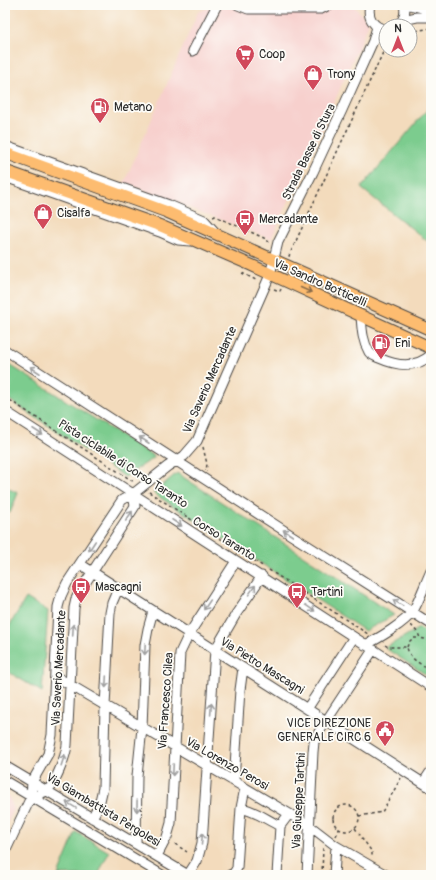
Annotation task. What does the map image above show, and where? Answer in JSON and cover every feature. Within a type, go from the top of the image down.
[{"type":"main road","name":"Via Sandro Botticelli","points":[[5,153],[167,212],[431,330]]},
{"type":"main road","name":"Via Sandro Botticelli","points":[[5,171],[161,226],[431,348]]},
{"type":"street","points":[[193,51],[217,5],[222,5]]},
{"type":"street","points":[[238,5],[244,8],[321,9],[329,5]]},
{"type":"street","points":[[403,18],[405,15],[404,5]]},
{"type":"street","points":[[410,5],[431,10]]},
{"type":"street","points":[[366,7],[371,19],[378,25]]},
{"type":"street","points":[[414,18],[431,17]]},
{"type":"street","name":"Strada Basse di Stura","points":[[270,274],[278,242],[314,172],[373,41],[378,35]]},
{"type":"street","name":"Via Sandro Botticelli","points":[[5,146],[169,205],[204,220],[214,232]]},
{"type":"street","name":"Via Sandro Botticelli","points":[[5,177],[152,229],[178,240],[197,242]]},
{"type":"street","name":"Via Saverio Mercadante","points":[[5,852],[31,797],[32,782],[44,763],[50,747],[59,604],[66,586],[122,500],[133,494],[168,466],[184,456],[197,441],[270,274]]},
{"type":"street","points":[[361,316],[363,340],[370,354],[405,366],[417,363],[431,355]]},
{"type":"street","points":[[5,350],[431,624]]},
{"type":"street","name":"Corso Taranto","points":[[5,411],[236,561],[262,576],[431,687]]},
{"type":"street","name":"Via Saverio Mercadante","points":[[47,791],[60,770],[65,754],[74,606],[77,596],[135,506],[133,494]]},
{"type":"street","name":"Via Francesco Cilea","points":[[157,856],[167,837],[170,826],[179,659],[182,648],[189,634],[236,561]]},
{"type":"street","name":"Via Pietro Mascagni","points":[[80,564],[427,785]]},
{"type":"street","name":"Via Giuseppe Tartini","points":[[307,875],[313,747],[316,738],[369,647],[376,639],[405,620],[412,612],[431,571]]},
{"type":"street","points":[[188,875],[201,848],[214,650],[262,576]]},
{"type":"street","points":[[92,818],[99,805],[102,793],[110,612],[118,589]]},
{"type":"street","points":[[136,844],[137,776],[142,728],[146,642],[153,611]]},
{"type":"street","points":[[307,709],[354,637]]},
{"type":"street","points":[[234,781],[240,690],[243,668]]},
{"type":"street","name":"Via Lorenzo Perosi","points":[[55,676],[234,781],[245,788],[284,820],[310,826],[336,846],[383,874]]},
{"type":"street","name":"Via Giambattista Pergolesi","points":[[5,766],[188,875]]},
{"type":"street","points":[[427,785],[431,771]]},
{"type":"street","points":[[5,781],[158,874]]},
{"type":"street","points":[[234,874],[237,868],[241,808],[245,788]]},
{"type":"street","points":[[31,797],[47,791]]},
{"type":"street","points":[[241,808],[256,812],[267,820],[284,820],[277,875]]},
{"type":"street","points":[[334,875],[336,846]]},
{"type":"path","points":[[418,30],[431,28]]},
{"type":"path","points":[[295,258],[289,256],[380,58]]},
{"type":"path","points":[[215,216],[264,238]]},
{"type":"path","name":"Pista ciclabile di Corso Taranto","points":[[5,397],[388,647],[407,648]]},
{"type":"path","points":[[420,638],[413,638],[409,642],[407,648],[408,653],[413,659],[422,665],[431,668]]},
{"type":"path","points":[[359,816],[382,812],[405,771]]},
{"type":"path","points":[[347,805],[355,808],[359,816],[358,824],[355,828],[347,831],[339,829],[334,822],[334,814],[339,807],[347,805]]},
{"type":"path","points":[[355,828],[372,852],[373,867]]},
{"type":"path","points":[[322,875],[324,836]]},
{"type":"path","points":[[175,844],[187,852]]},
{"type":"shaded area","points":[[354,6],[369,23],[314,148],[271,239],[124,183],[198,12],[210,7]]},
{"type":"shaded area","points":[[5,790],[14,809],[5,828]]},
{"type":"green space","points":[[431,105],[431,244],[361,188]]},
{"type":"green space","points":[[5,362],[155,457],[125,477],[5,397]]},
{"type":"green space","points":[[177,473],[394,615],[365,631],[153,493]]},
{"type":"green space","points":[[5,487],[18,493],[10,513],[5,511]]},
{"type":"green space","points":[[26,598],[48,611],[42,692],[5,670],[5,633]]},
{"type":"green space","points":[[419,628],[431,635],[431,678],[385,648]]},
{"type":"green space","points":[[76,832],[109,852],[98,875],[58,875]]},
{"type":"place","name":"Coop","points":[[245,71]]},
{"type":"place","name":"Trony","points":[[313,91]]},
{"type":"place","name":"Metano","points":[[100,124]]},
{"type":"place","name":"Cisalfa","points":[[43,230]]},
{"type":"place","name":"Mercadante","points":[[245,236]]},
{"type":"place","name":"Eni","points":[[381,360]]},
{"type":"place","name":"Mascagni","points":[[81,604]]},
{"type":"place","name":"Tartini","points":[[297,609]]},
{"type":"place","name":"VICE DIREZIONE GENERALE CIRC 6","points":[[385,747]]}]
